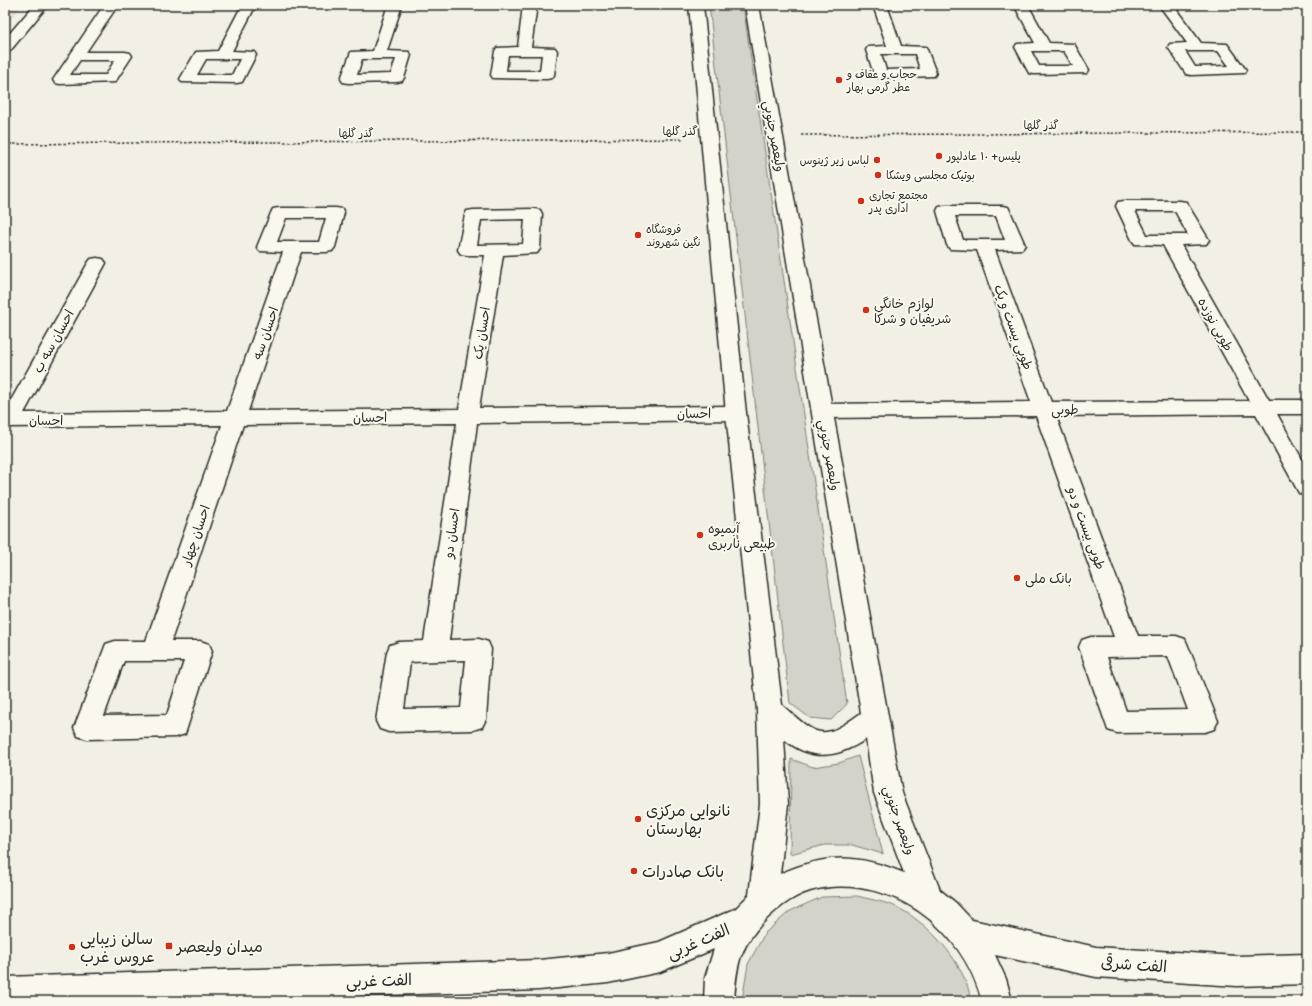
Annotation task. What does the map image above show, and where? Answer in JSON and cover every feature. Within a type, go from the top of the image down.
[{"type":"street","points":[[5,48],[41,5]]},
{"type":"street","points":[[77,56],[111,5]]},
{"type":"street","points":[[223,55],[249,5]]},
{"type":"street","points":[[379,55],[395,5]]},
{"type":"street","points":[[524,51],[530,5]]},
{"type":"street","points":[[696,5],[736,413],[770,710],[774,804],[763,900]]},
{"type":"street","name":"وليعصر جنوبي","points":[[752,5],[888,793],[929,900]]},
{"type":"street","points":[[880,5],[895,50]]},
{"type":"street","points":[[1021,5],[1044,47]]},
{"type":"street","points":[[1166,5],[1197,47]]},
{"type":"street","name":"طوبی نوزده","points":[[1169,240],[1307,487]]},
{"type":"street","name":"طوبی بیست و یک","points":[[984,245],[1044,409]]},
{"type":"street","name":"احسان سه","points":[[235,418],[294,247]]},
{"type":"street","name":"احسان یک","points":[[468,416],[495,249]]},
{"type":"street","name":"احسان سه ب","points":[[7,420],[97,263]]},
{"type":"street","name":"طوبی","points":[[822,411],[1307,407]]},
{"type":"street","name":"طوبی بیست و دو","points":[[1044,409],[1130,647]]},
{"type":"street","name":"احسان","points":[[7,420],[736,413]]},
{"type":"street","name":"احسان دو","points":[[435,651],[468,416]]},
{"type":"street","name":"احسان چهار","points":[[154,651],[235,418]]},
{"type":"street","points":[[1176,646],[1205,721],[1117,722],[1091,647],[1130,647],[1176,646]]},
{"type":"street","points":[[154,651],[200,651],[176,726],[86,728],[115,652],[154,651]]},
{"type":"street","points":[[770,710],[805,740],[823,744],[845,739],[875,717]]},
{"type":"street","points":[[719,1001],[718,986],[727,951],[743,921],[763,900],[792,882],[826,873],[860,873],[895,882],[929,900],[947,915],[964,933],[985,966],[998,1001]]},
{"type":"street","name":"الفت غربی","points":[[5,992],[538,975],[608,968],[660,957],[743,921]]},
{"type":"street","name":"الفت شرقی","points":[[964,933],[1096,962],[1237,971],[1307,969]]},
{"type":"path","name":"گذر گلها","points":[[775,135],[1307,132]]},
{"type":"path","name":"گذر گلها","points":[[5,144],[708,138]]},
{"type":"shaded area","points":[[5,5],[22,5],[5,26]]},
{"type":"shaded area","points":[[709,5],[743,5],[847,704],[831,720],[810,718],[790,703]]},
{"type":"shaded area","points":[[858,756],[883,854],[852,845],[825,845],[790,854],[791,759],[813,767],[839,763]]},
{"type":"shaded area","points":[[857,896],[892,905],[918,921],[931,932],[943,944],[953,958],[968,987],[971,1001],[742,1001],[748,964],[765,933],[790,911],[822,897]]},
{"type":"place","name":"حجاب و عفاف و عطر گرمی بهار","points":[[839,80]]},
{"type":"place","name":"پلیس+ ۱۰ عادلپور","points":[[939,156]]},
{"type":"place","name":"لباس زیر ژینوس","points":[[877,160]]},
{"type":"place","name":"بوتیک مجلسی ویشکا","points":[[878,175]]},
{"type":"place","name":"مجتمع تجاری اداری پدر","points":[[861,201]]},
{"type":"place","name":"فروشگاه نگین شهروند","points":[[638,235]]},
{"type":"place","name":"لوازم خانگی شریفیان و شرکا","points":[[866,310]]},
{"type":"place","name":"آبمیوه طبیعی ناربری","points":[[700,535]]},
{"type":"place","name":"بانک ملی","points":[[1017,578]]},
{"type":"place","name":"نانوایی مرکزی بهارستان","points":[[638,819]]},
{"type":"place","name":"بانک صادرات","points":[[634,871]]},
{"type":"place","name":"میدان ولیعصر","points":[[169,946]]},
{"type":"place","name":"سالن زیبایی عروس غرب","points":[[72,947]]}]
